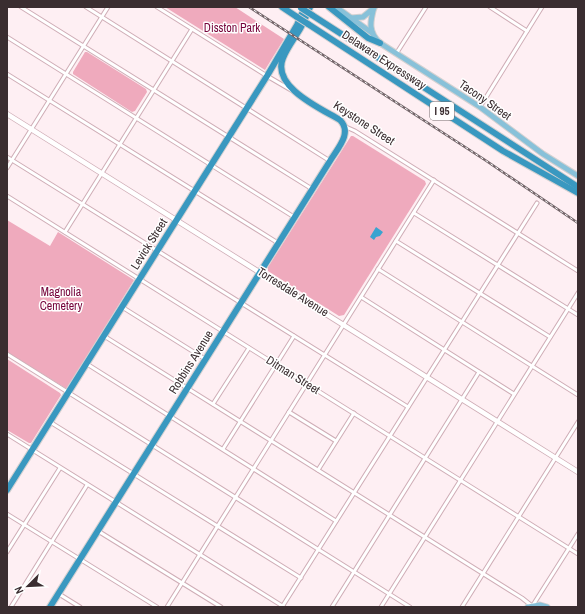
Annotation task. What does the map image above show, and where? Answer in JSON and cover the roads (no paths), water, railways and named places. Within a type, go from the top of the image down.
[{"type":"highway","name":"Delaware Expressway","points":[[282,7],[503,151],[578,193]]},
{"type":"highway","name":"Delaware Expressway","points":[[301,7],[578,187]]},
{"type":"highway","name":"Levick Street","points":[[7,490],[267,76],[305,7]]},
{"type":"highway","points":[[295,92],[287,85],[282,76],[282,60],[310,7]]},
{"type":"highway","points":[[329,7],[368,38],[380,43]]},
{"type":"highway","name":"Keystone Street","points":[[295,92],[340,120],[346,127]]},
{"type":"highway","name":"Robbins Avenue","points":[[50,607],[330,161],[346,134],[346,127]]},
{"type":"main road","name":"Tacony Street","points":[[336,7],[372,34],[380,43],[480,107],[543,154],[578,176]]},
{"type":"main road","points":[[350,18],[363,17],[374,7]]},
{"type":"main road","points":[[372,34],[370,22],[374,7]]},
{"type":"main road","points":[[531,607],[547,607]]},
{"type":"street","points":[[21,7],[312,189]]},
{"type":"street","points":[[86,7],[330,161]]},
{"type":"street","points":[[7,168],[108,7]]},
{"type":"street","name":"Keystone Street","points":[[157,7],[295,92]]},
{"type":"street","points":[[396,54],[426,7]]},
{"type":"street","points":[[490,7],[527,31]]},
{"type":"street","points":[[480,107],[542,7]]},
{"type":"street","points":[[65,232],[192,29]]},
{"type":"street","points":[[7,38],[294,217]]},
{"type":"street","points":[[7,74],[278,243]]},
{"type":"street","name":"Torresdale Avenue","points":[[7,114],[578,472]]},
{"type":"street","name":"Keystone Street","points":[[346,127],[354,130],[578,271]]},
{"type":"street","points":[[7,157],[408,407]]},
{"type":"street","points":[[167,607],[434,180]]},
{"type":"street","name":"Ditman Street","points":[[7,196],[578,554]]},
{"type":"street","points":[[7,434],[283,607],[496,265],[537,203]]},
{"type":"street","points":[[414,213],[578,315]]},
{"type":"street","points":[[396,241],[550,337]]},
{"type":"street","points":[[378,269],[578,395]]},
{"type":"street","points":[[381,607],[578,293]]},
{"type":"street","points":[[361,297],[514,394]]},
{"type":"street","points":[[122,307],[205,359]]},
{"type":"street","points":[[104,336],[483,573],[522,598],[531,607],[578,534]]},
{"type":"street","points":[[223,449],[294,336]]},
{"type":"street","points":[[213,404],[249,348]]},
{"type":"street","points":[[7,354],[410,607]]},
{"type":"street","points":[[86,364],[336,521]]},
{"type":"street","points":[[332,607],[479,372]]},
{"type":"street","points":[[289,412],[336,441]]},
{"type":"street","points":[[318,470],[354,413]]},
{"type":"street","points":[[50,422],[301,578]]},
{"type":"street","points":[[462,607],[578,422]]},
{"type":"street","points":[[7,552],[60,468]]},
{"type":"street","points":[[11,607],[88,485]]},
{"type":"street","points":[[7,514],[157,607]]},
{"type":"street","points":[[98,531],[221,607]]},
{"type":"street","points":[[59,594],[80,607]]},
{"type":"water","points":[[376,227],[383,232],[374,240],[370,237]]},
{"type":"railway","points":[[249,7],[485,160],[578,223]]},
{"type":"park label","name":"Disston Park","points":[[232,28]]},
{"type":"park label","name":"Magnolia Cemetery","points":[[61,299]]}]
